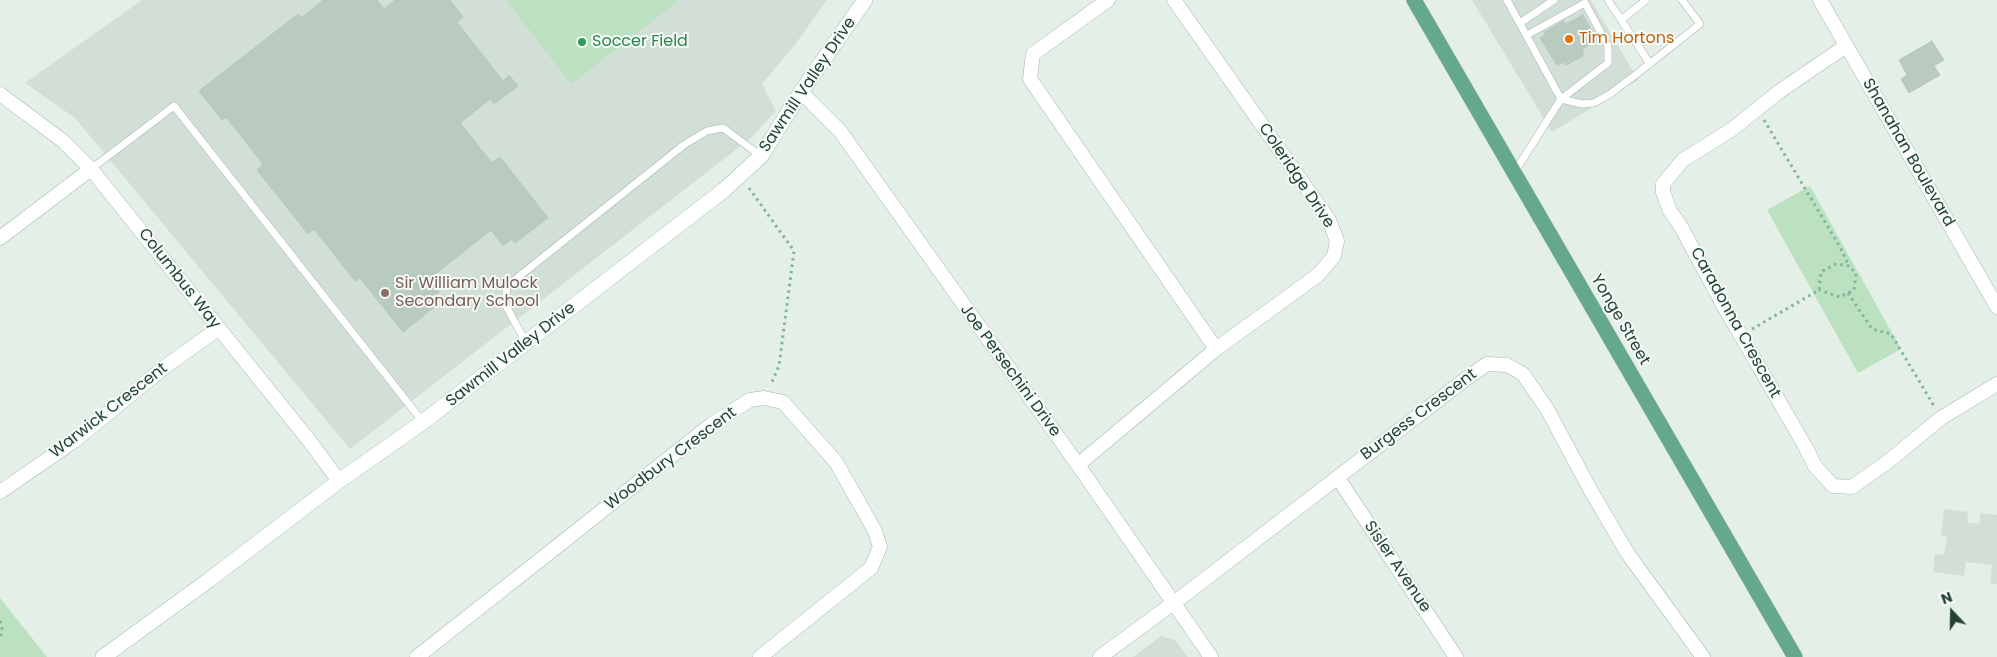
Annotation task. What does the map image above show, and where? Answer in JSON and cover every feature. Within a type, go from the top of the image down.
[{"type":"main road","name":"Yonge Street","points":[[1414,0],[1795,657]]},
{"type":"street","name":"Sawmill Valley Drive","points":[[103,657],[217,575],[339,481],[423,422],[724,190],[761,156],[801,92],[865,0]]},
{"type":"street","points":[[1108,0],[1033,54],[1030,79],[1216,350]]},
{"type":"street","name":"Coleridge Drive","points":[[1078,465],[1216,350],[1318,275],[1334,256],[1337,240],[1329,220],[1174,0]]},
{"type":"street","name":"Shanahan Boulevard","points":[[1820,0],[1997,306]]},
{"type":"street","name":"Caradonna Crescent","points":[[1846,46],[1780,91],[1731,130],[1683,160],[1663,184],[1663,192],[1670,210],[1806,446],[1815,466],[1833,486],[1852,487],[1890,460],[1941,418],[1997,384]]},
{"type":"street","name":"Joe Persechini Drive","points":[[801,92],[840,131],[1078,465],[1211,657]]},
{"type":"street","name":"Columbus Way","points":[[0,94],[63,141],[91,169],[311,443],[339,481]]},
{"type":"street","points":[[0,238],[91,169]]},
{"type":"street","name":"Warwick Crescent","points":[[0,492],[74,441],[166,366],[218,329]]},
{"type":"street","name":"Burgess Crescent","points":[[1100,657],[1174,603],[1487,364],[1507,366],[1523,374],[1547,409],[1628,554],[1704,657]]},
{"type":"street","points":[[760,657],[870,568],[880,547],[876,530],[836,462],[783,402],[764,398]]},
{"type":"street","name":"Woodbury Crescent","points":[[417,657],[712,424],[750,400],[764,398]]},
{"type":"street","name":"Sisler Avenue","points":[[1338,478],[1456,657]]},
{"type":"lane","points":[[1507,0],[1561,99],[1582,104],[1594,103],[1610,94],[1700,24],[1682,0]]},
{"type":"lane","points":[[1520,23],[1554,0]]},
{"type":"lane","points":[[1608,0],[1650,64]]},
{"type":"lane","points":[[1621,20],[1646,0]]},
{"type":"lane","points":[[1514,173],[1561,99],[1608,63],[1608,46],[1584,3],[1527,36]]},
{"type":"lane","points":[[91,169],[174,106],[423,422]]},
{"type":"lane","points":[[526,343],[505,304],[507,286],[685,144],[707,131],[723,128],[761,156]]},
{"type":"path","points":[[1741,335],[1819,290],[1840,297],[1854,290],[1856,274],[1849,266],[1840,247],[1758,110]]},
{"type":"path","points":[[740,175],[794,251],[779,366],[764,398]]},
{"type":"path","points":[[1819,290],[1821,272],[1836,264],[1849,266]]},
{"type":"path","points":[[1848,293],[1872,329],[1891,334],[1941,418]]},
{"type":"path","points":[[0,621],[2,628],[0,640]]},
{"type":"shaded area","name":"Sir William Mulock Secondary School","points":[[142,0],[827,0],[794,46],[762,84],[776,111],[751,138],[350,449],[75,118],[25,83]]},
{"type":"shaded area","points":[[1472,0],[1591,0],[1638,80],[1552,132]]},
{"type":"shaded area","points":[[1944,509],[1968,512],[1967,522],[1979,524],[1981,513],[1997,515],[1997,584],[1990,583],[1992,565],[1966,562],[1964,576],[1933,572],[1935,554],[1944,555],[1947,536],[1941,535]]},
{"type":"shaded area","points":[[1161,636],[1175,640],[1188,657],[1133,657]]},
{"type":"green space","name":"Soccer Field","points":[[506,0],[679,0],[571,84]]},
{"type":"green space","points":[[1810,186],[1901,349],[1858,373],[1767,210]]},
{"type":"green space","points":[[0,598],[47,657],[0,657]]},
{"type":"building","points":[[323,0],[377,0],[384,9],[395,0],[450,0],[463,17],[457,22],[503,81],[509,75],[518,86],[494,104],[490,99],[460,123],[492,163],[500,157],[548,218],[515,243],[512,239],[503,246],[491,230],[429,279],[439,292],[431,298],[437,305],[403,332],[360,278],[355,281],[314,229],[308,234],[257,170],[263,164],[226,117],[222,120],[199,91],[298,14],[301,18]]},
{"type":"building","name":"Tim Hortons","points":[[1583,15],[1597,40],[1583,49],[1583,56],[1566,65],[1564,62],[1557,65],[1540,38],[1544,36],[1545,32],[1563,21],[1566,24]]},
{"type":"building","points":[[1932,41],[1944,60],[1934,66],[1940,75],[1909,93],[1901,79],[1907,75],[1899,60]]},
{"type":"place","name":"Tim Hortons","points":[[1569,39]]},
{"type":"place","name":"Soccer Field","points":[[582,42]]},
{"type":"place","name":"Sir William Mulock Secondary School","points":[[385,293]]}]
